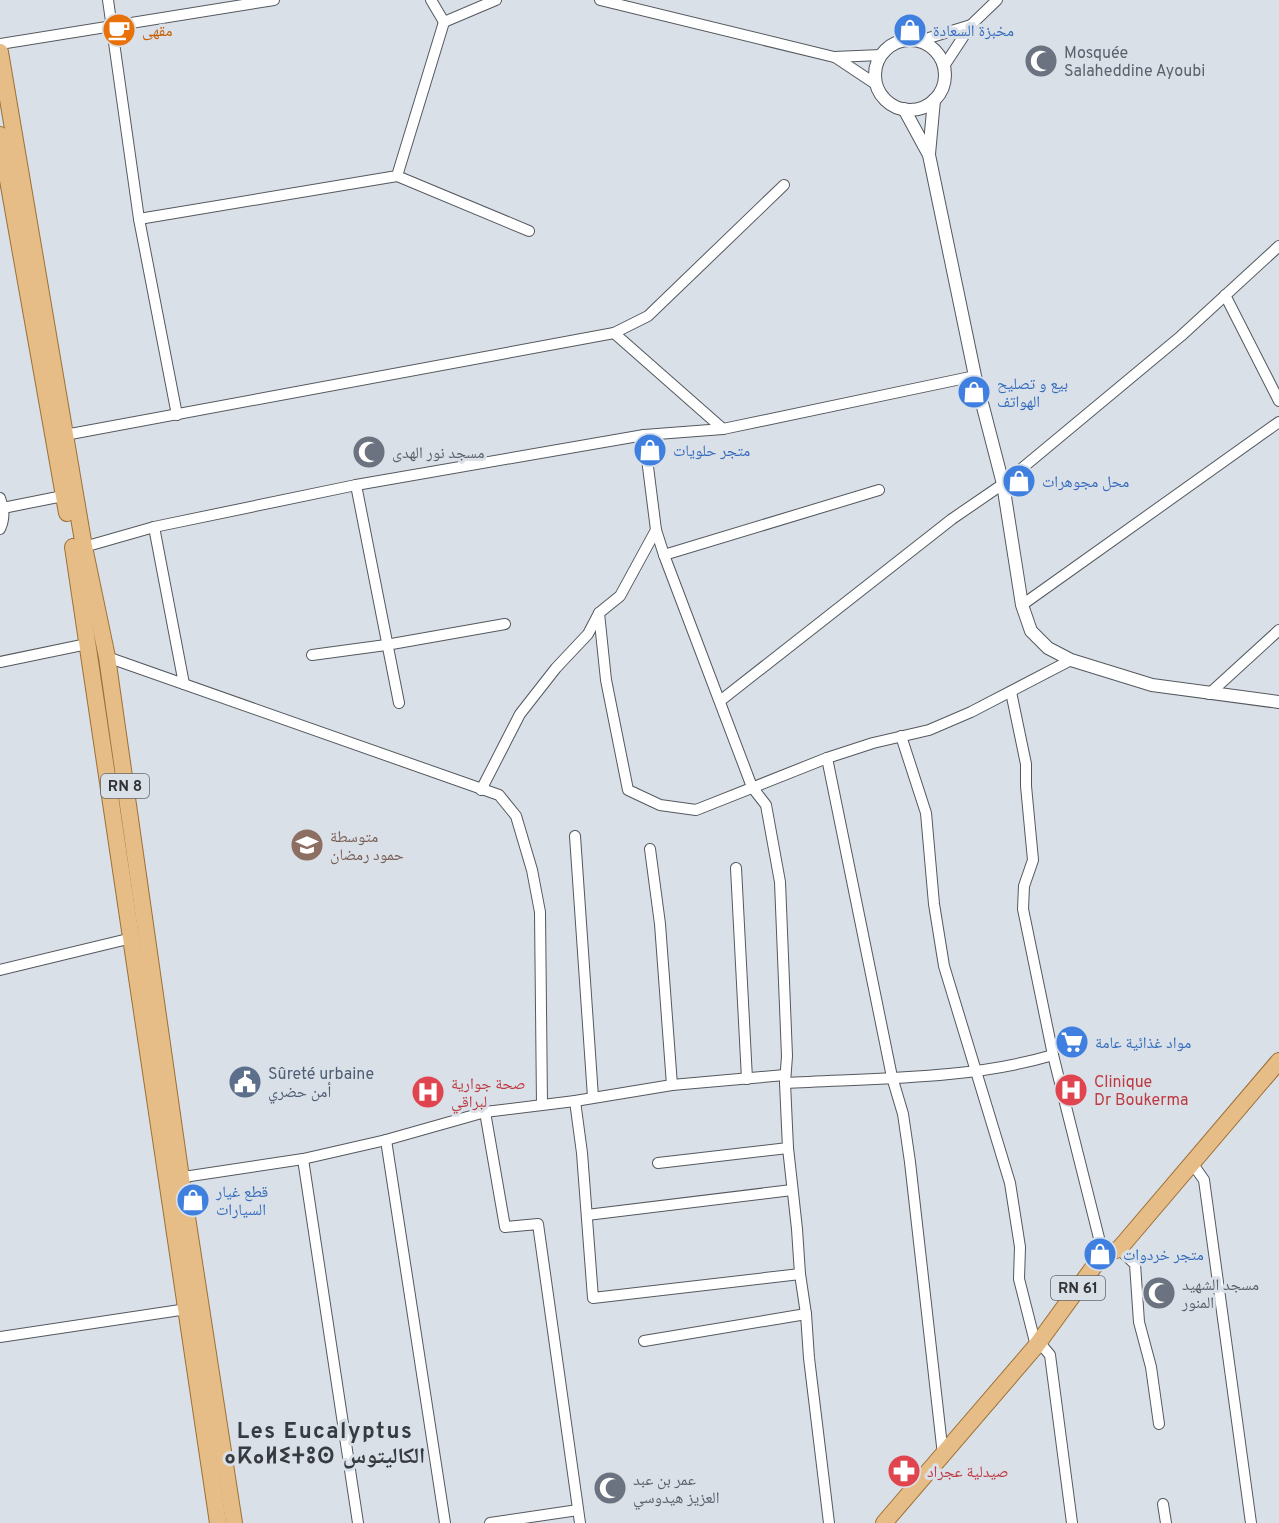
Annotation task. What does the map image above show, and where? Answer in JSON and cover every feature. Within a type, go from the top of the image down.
[{"type":"main road","name":"RN 8","points":[[0,52],[4,100],[65,435],[87,644],[132,938],[234,1523]]},
{"type":"main road","name":"RN 8","points":[[0,135],[63,496],[107,657],[174,1179],[187,1310],[218,1523]]},
{"type":"main road","name":"RN 61","points":[[884,1523],[1037,1344],[1111,1251],[1192,1163],[1279,1061]]},
{"type":"street","points":[[108,0],[139,219],[177,415]]},
{"type":"street","points":[[0,44],[274,0]]},
{"type":"street","points":[[397,176],[444,22],[431,0]]},
{"type":"street","points":[[444,22],[496,0]]},
{"type":"street","points":[[600,0],[834,57],[881,56]]},
{"type":"street","points":[[944,66],[970,25],[997,0]]},
{"type":"street","points":[[919,41],[970,25]]},
{"type":"street","points":[[911,40],[919,41],[935,50],[944,66],[944,84],[934,100],[926,106],[904,109],[887,101],[877,85],[875,75],[881,56],[894,44],[911,40]]},
{"type":"street","points":[[834,57],[877,85]]},
{"type":"street","points":[[929,155],[934,100]]},
{"type":"street","points":[[904,109],[929,155],[975,376],[1003,484],[1022,605],[1031,631],[1048,648],[1071,660],[1152,685],[1279,702]]},
{"type":"street","points":[[139,219],[397,176],[529,231]]},
{"type":"street","points":[[65,435],[614,333],[648,316],[784,185]]},
{"type":"street","points":[[720,701],[952,519],[1003,484],[1181,336],[1279,246]]},
{"type":"street","points":[[1225,295],[1279,401]]},
{"type":"street","points":[[614,333],[723,429]]},
{"type":"street","points":[[78,546],[153,527],[356,485],[644,435],[723,429],[975,376]]},
{"type":"street","points":[[1022,605],[1279,422]]},
{"type":"street","points":[[644,435],[656,530],[752,787],[766,806],[780,882],[788,1148],[809,1358],[829,1523]]},
{"type":"street","points":[[356,485],[399,704]]},
{"type":"street","points":[[664,555],[879,490]]},
{"type":"street","points":[[0,529],[3,522],[2,503],[63,496]]},
{"type":"street","points":[[153,527],[184,684]]},
{"type":"street","points":[[481,790],[520,714],[556,668],[588,634],[598,613],[620,596],[656,530]]},
{"type":"street","points":[[598,613],[606,680],[628,790],[660,805],[696,810],[827,758],[929,730],[971,712],[1071,660]]},
{"type":"street","points":[[312,655],[386,645],[505,624]]},
{"type":"street","points":[[1209,694],[1279,630]]},
{"type":"street","points":[[0,662],[87,644]]},
{"type":"street","points":[[107,657],[499,795],[516,816],[532,870],[540,912],[542,1104]]},
{"type":"street","points":[[1011,692],[1026,764],[1033,860],[1024,886],[1023,909],[1053,1055],[1111,1251],[1135,1264],[1139,1322],[1151,1367],[1159,1424]]},
{"type":"street","points":[[902,736],[926,813],[934,904],[944,966],[1010,1183],[1020,1247],[1019,1279],[1037,1344],[1050,1355],[1072,1523]]},
{"type":"street","points":[[827,758],[892,1077],[903,1114],[943,1456]]},
{"type":"street","points":[[575,836],[592,1097]]},
{"type":"street","points":[[650,849],[660,924],[672,1085]]},
{"type":"street","points":[[736,868],[747,1079]]},
{"type":"street","points":[[0,970],[132,938]]},
{"type":"street","points":[[174,1179],[303,1159],[386,1140],[485,1112],[575,1101],[672,1085],[747,1079],[959,1074],[977,1069],[1033,1061],[1053,1055]]},
{"type":"street","points":[[575,1101],[587,1215],[592,1298],[800,1274]]},
{"type":"street","points":[[485,1112],[505,1227],[538,1224],[580,1523]]},
{"type":"street","points":[[386,1140],[445,1523]]},
{"type":"street","points":[[658,1163],[788,1148]]},
{"type":"street","points":[[303,1159],[358,1523]]},
{"type":"street","points":[[1192,1163],[1204,1180],[1251,1523]]},
{"type":"street","points":[[587,1215],[792,1190]]},
{"type":"street","points":[[0,1337],[187,1310]]},
{"type":"street","points":[[644,1341],[806,1314]]},
{"type":"street","points":[[1163,1504],[1166,1523]]},
{"type":"street","points":[[490,1523],[578,1510]]},
{"type":"place","name":"مقهى","points":[[119,30]]},
{"type":"place","name":"مخبزة السعادة","points":[[910,30]]},
{"type":"place","name":"Mosquée Salaheddine Ayoubi","points":[[1041,61]]},
{"type":"place","name":"بيع و تصليح الهواتف","points":[[974,392]]},
{"type":"place","name":"متجر حلويات","points":[[650,450]]},
{"type":"place","name":"مسجد نور الهدى","points":[[369,452]]},
{"type":"place","name":"محل مجوهرات","points":[[1019,481]]},
{"type":"place","name":"متوسطة حمود رمضان","points":[[307,845]]},
{"type":"place","name":"مواد غذائية عامة","points":[[1072,1042]]},
{"type":"place","name":"Sûreté urbaine أمن حضري","points":[[245,1082]]},
{"type":"place","name":"Clinique Dr Boukerma","points":[[1071,1090]]},
{"type":"place","name":"صحة جوارية لبراقي","points":[[428,1092]]},
{"type":"place","name":"قطع غيار السيارات","points":[[193,1200]]},
{"type":"place","name":"متجر خردوات","points":[[1100,1254]]},
{"type":"place","name":"مسجد الشهيد المنور","points":[[1159,1293]]},
{"type":"place","name":"صيدلية عجراد","points":[[904,1471]]},
{"type":"place","name":"عمر بن عبد العزيز هيدوسي","points":[[610,1488]]},
{"type":"district","name":"Les Eucalyptus ⴰⴽⴰⵍⵉⵜⵓⵙ الكاليتوس","points":[[325,1442]]}]
